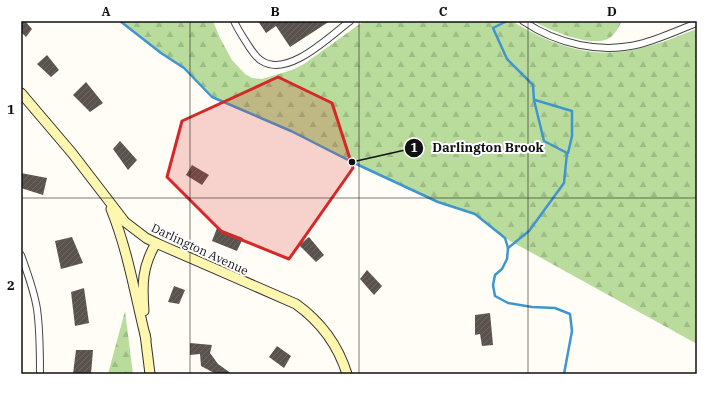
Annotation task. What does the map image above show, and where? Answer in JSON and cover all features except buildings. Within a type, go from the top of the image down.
[{"type":"main road","name":"Darlington Avenue","points":[[21,93],[72,154],[125,222],[146,238],[156,243],[296,304],[317,322],[329,336],[343,362],[347,374]]},
{"type":"main road","points":[[105,197],[124,243],[146,339]]},
{"type":"main road","points":[[150,374],[142,290],[143,277],[150,253],[156,243]]},
{"type":"street","points":[[234,21],[258,57],[266,63],[276,66],[301,58],[350,21]]},
{"type":"street","points":[[523,21],[543,33],[564,41],[584,46],[612,48],[652,41],[697,23]]},
{"type":"street","points":[[21,255],[33,290],[37,308],[40,374]]},
{"type":"highlighted area","points":[[278,77],[332,103],[353,168],[289,259],[222,232],[167,177],[182,121]]},
{"type":"green space","points":[[120,21],[213,21],[232,60],[245,74],[252,78],[262,79],[292,70],[304,64],[364,21],[512,21],[544,38],[576,49],[592,52],[627,51],[665,41],[697,29],[697,344],[505,238],[475,214],[438,202],[352,162],[291,131],[212,97],[184,68],[161,53]]},
{"type":"green space","points":[[533,21],[622,21],[611,37],[604,40],[594,41],[572,37]]},
{"type":"green space","points":[[125,311],[133,374],[108,374]]},
{"type":"waterway","points":[[120,21],[161,53],[184,68],[212,97],[291,131],[352,162],[438,202],[475,214],[505,238],[508,248],[507,259],[502,269],[495,275],[493,285],[495,296],[508,303],[532,307],[555,308],[570,314],[572,331],[564,374]]},
{"type":"waterway","points":[[507,21],[493,28],[507,59],[533,85],[534,100],[544,141],[567,153],[564,183],[529,231],[508,248]]},
{"type":"waterway","points":[[535,100],[572,111],[572,136],[568,153]]},
{"type":"place","name":"Darlington Brook","points":[[352,162]]}]
